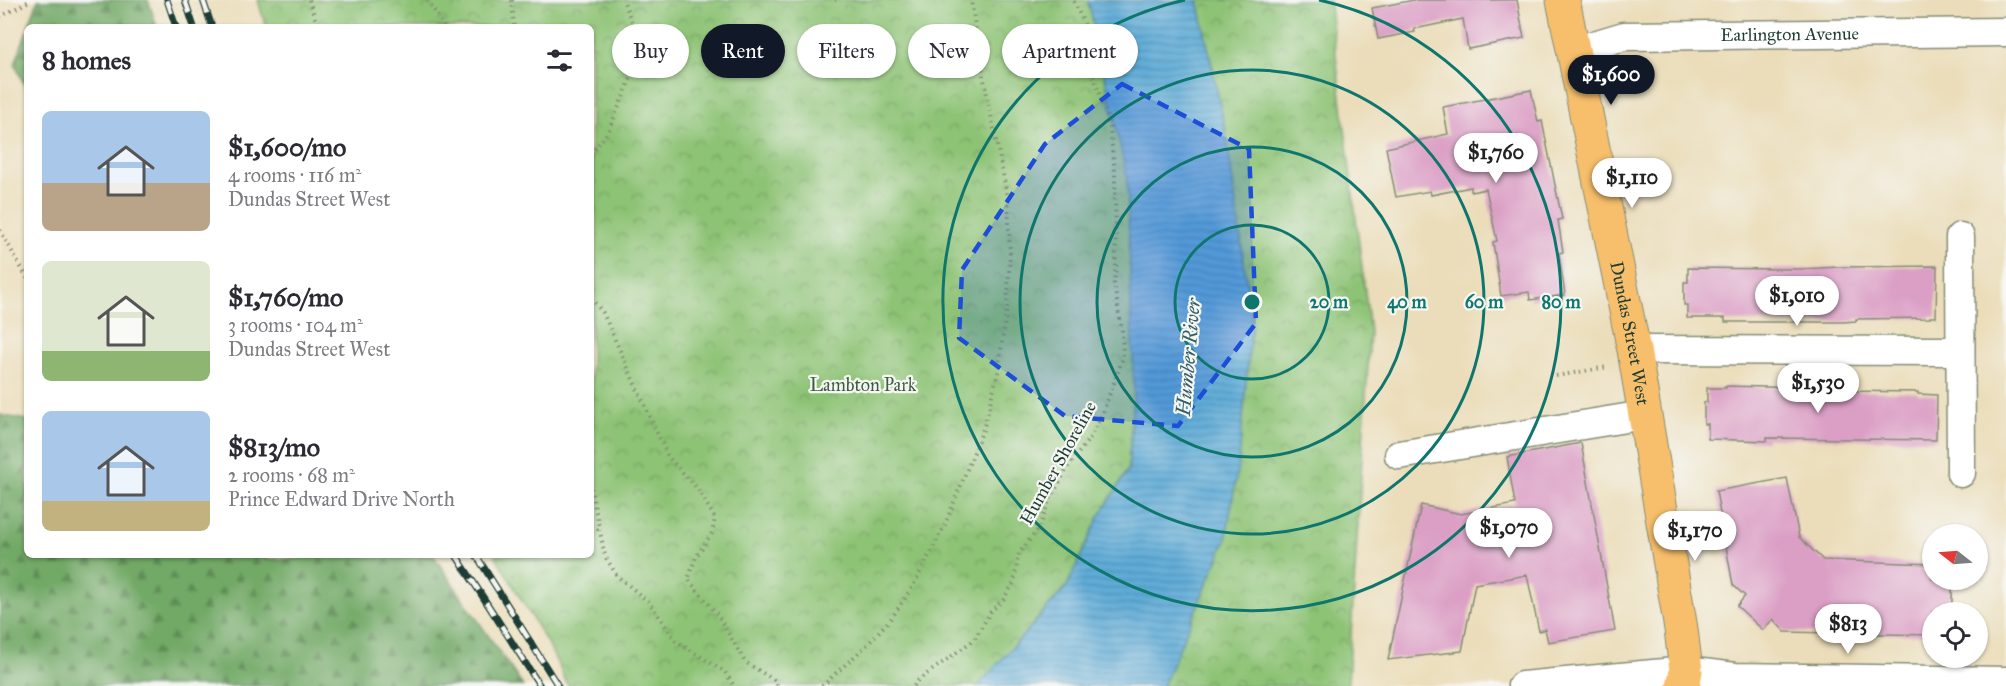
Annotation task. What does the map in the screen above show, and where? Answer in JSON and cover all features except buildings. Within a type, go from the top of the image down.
[{"type":"main road","name":"Dundas Street West","points":[[1563,0],[1634,356],[1688,681]]},
{"type":"street","name":"Earlington Avenue","points":[[1574,51],[1624,36],[2006,32]]},
{"type":"street","points":[[1960,237],[1961,474]]},
{"type":"street","points":[[1634,356],[1959,351]]},
{"type":"street","points":[[1399,455],[1644,415]]},
{"type":"street","points":[[1522,686],[1688,681],[1735,677],[2006,681]]},
{"type":"path","points":[[0,17],[31,0]]},
{"type":"path","points":[[309,0],[317,24]]},
{"type":"path","points":[[428,0],[441,24]]},
{"type":"path","points":[[512,0],[514,24]]},
{"type":"path","points":[[594,150],[608,132],[631,78],[635,30],[622,0]]},
{"type":"path","points":[[822,686],[868,644],[893,616],[913,586],[944,527],[984,427],[998,372],[1007,307],[1010,254],[1008,199],[983,75],[971,0]]},
{"type":"path","name":"Humber Shoreline","points":[[915,686],[917,681],[974,640],[991,611],[1003,600],[1014,582],[1019,553],[1040,527],[1049,501],[1068,467],[1096,428],[1123,358],[1122,331],[1114,284],[1116,266],[1115,173],[1109,121],[1092,72],[1088,32],[1073,0]]},
{"type":"path","points":[[0,230],[24,273]]},
{"type":"path","points":[[594,302],[603,313],[668,457],[697,488],[715,518],[712,532],[696,556],[688,579],[717,614],[746,662],[774,680],[778,686]]},
{"type":"path","points":[[1556,376],[1634,356]]},
{"type":"path","points":[[594,501],[605,556],[617,576],[649,602],[676,641],[725,672],[734,686]]},
{"type":"path","points":[[594,528],[601,530]]},
{"type":"highlighted area","points":[[1122,84],[1249,149],[1256,323],[1178,426],[1065,416],[959,338],[962,270],[1045,144]]},
{"type":"green space","points":[[38,0],[148,0],[156,24],[29,24]]},
{"type":"green space","name":"Lambton Park","points":[[258,0],[1088,0],[1093,24],[1002,24],[1002,78],[1105,78],[1127,177],[1134,392],[1128,470],[1099,517],[1067,586],[978,686],[568,686],[550,648],[497,558],[594,558],[594,24],[265,24]]},
{"type":"green space","points":[[1198,0],[1329,0],[1370,332],[1346,686],[1163,686],[1226,540],[1252,321],[1226,133]]},
{"type":"green space","points":[[24,38],[24,84],[15,64]]},
{"type":"green space","points":[[0,415],[24,419],[24,558],[435,558],[523,686],[0,686]]},
{"type":"water","name":"Humber River","points":[[1088,0],[1198,0],[1226,133],[1252,321],[1239,460],[1226,540],[1163,686],[978,686],[1067,586],[1099,517],[1128,470],[1134,392],[1127,177],[1105,78],[1138,78],[1138,24],[1093,24]]},
{"type":"railway","points":[[167,0],[175,24]]},
{"type":"railway","points":[[185,0],[193,24]]},
{"type":"railway","points":[[203,0],[211,24]]},
{"type":"railway","points":[[458,558],[540,686]]},
{"type":"railway","points":[[478,558],[558,686]]}]
